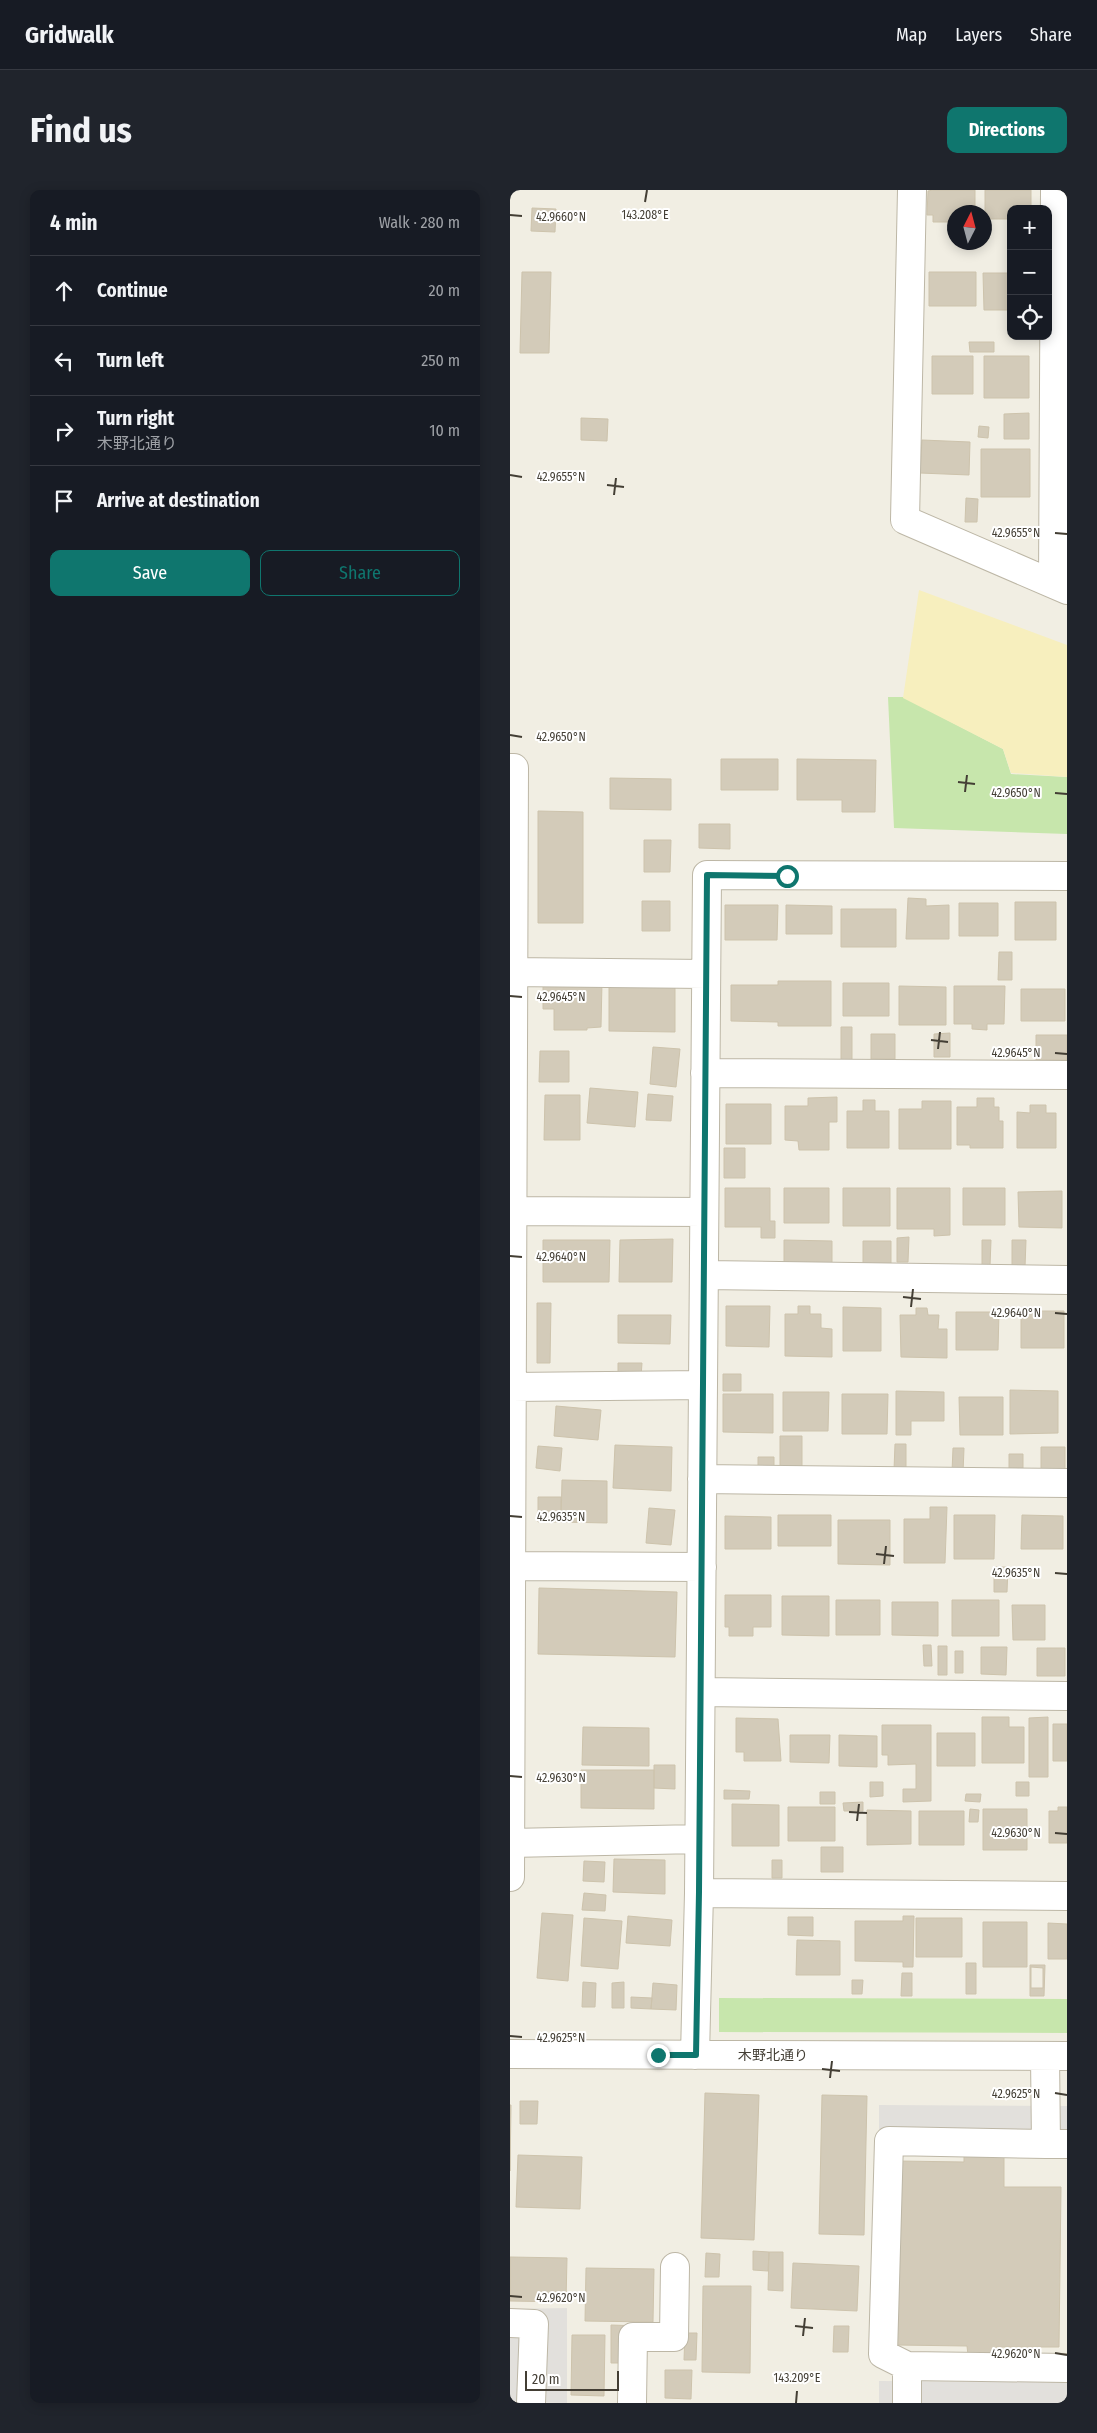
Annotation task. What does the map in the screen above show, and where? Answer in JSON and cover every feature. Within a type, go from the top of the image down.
[{"type":"street","points":[[912,190],[905,520],[1060,587],[1055,190]]},
{"type":"street","points":[[510,768],[514,768],[510,1877]]},
{"type":"street","points":[[696,2055],[701,1692],[707,875],[1067,876]]},
{"type":"street","points":[[512,972],[706,974]]},
{"type":"street","points":[[705,1073],[1067,1075]]},
{"type":"street","points":[[511,1211],[704,1212]]},
{"type":"street","points":[[704,1276],[1067,1280]]},
{"type":"street","points":[[512,1388],[703,1385]]},
{"type":"street","points":[[702,1479],[1067,1483]]},
{"type":"street","points":[[512,1566],[702,1567]]},
{"type":"street","points":[[701,1692],[1067,1696]]},
{"type":"street","points":[[510,1842],[699,1839]]},
{"type":"street","points":[[699,1892],[1067,1896]]},
{"type":"street","name":"木野北通り","points":[[510,2054],[1056,2056]]},
{"type":"street","points":[[1056,2056],[1056,2144],[889,2141],[883,2354],[907,2366],[1067,2368]]},
{"type":"street","points":[[632,2403],[633,2337],[674,2337],[675,2267]]},
{"type":"street","points":[[510,2323],[534,2324],[531,2403]]},
{"type":"street","points":[[907,2366],[907,2403]]},
{"type":"green space","points":[[888,697],[903,697],[1003,749],[1011,774],[1067,777],[1067,834],[894,828]]},
{"type":"green space","points":[[719,1998],[1067,1999],[1067,2033],[719,2032]]},
{"type":"sand","points":[[919,590],[1067,645],[1067,777],[1011,773],[1003,749],[903,698]]},
{"type":"shaded area","points":[[879,2105],[1067,2106],[1067,2136],[879,2134]]},
{"type":"shaded area","points":[[567,2308],[567,2403],[510,2402],[510,2309]]},
{"type":"shaded area","points":[[879,2381],[1067,2382],[1067,2403],[879,2403]]},
{"type":"building","points":[[975,190],[975,205],[947,205],[947,222],[933,222],[933,215],[927,215],[928,191]]},
{"type":"building","points":[[985,190],[1031,190],[1031,205],[1007,205],[1007,219],[992,219],[992,205],[985,205]]},
{"type":"building","points":[[532,208],[556,209],[555,232],[531,231]]},
{"type":"building","points":[[522,272],[551,272],[549,353],[520,353]]},
{"type":"building","points":[[929,272],[976,272],[976,306],[929,306]]},
{"type":"building","points":[[983,273],[1007,273],[1007,310],[984,310]]},
{"type":"building","points":[[969,342],[994,342],[994,352],[970,352]]},
{"type":"building","points":[[932,356],[973,356],[973,394],[932,394]]},
{"type":"building","points":[[984,356],[1029,356],[1029,398],[984,398]]},
{"type":"building","points":[[1029,413],[1029,439],[1004,439],[1004,414]]},
{"type":"building","points":[[581,418],[608,419],[607,441],[581,440]]},
{"type":"building","points":[[979,426],[989,427],[988,438],[978,437]]},
{"type":"building","points":[[922,440],[970,442],[969,475],[920,473]]},
{"type":"building","points":[[981,449],[1030,449],[1030,497],[981,497]]},
{"type":"building","points":[[966,498],[978,499],[977,522],[965,522]]},
{"type":"building","points":[[721,759],[778,759],[778,790],[721,790]]},
{"type":"building","points":[[797,759],[876,760],[875,812],[842,812],[842,800],[797,800]]},
{"type":"building","points":[[610,778],[671,779],[671,810],[610,809]]},
{"type":"building","points":[[538,811],[583,812],[583,923],[538,923]]},
{"type":"building","points":[[699,824],[730,824],[730,849],[699,848]]},
{"type":"building","points":[[644,840],[671,840],[670,872],[644,872]]},
{"type":"building","points":[[908,898],[926,899],[926,906],[949,905],[949,939],[906,939]]},
{"type":"building","points":[[642,901],[670,901],[670,931],[642,931]]},
{"type":"building","points":[[1015,902],[1056,902],[1056,940],[1015,940]]},
{"type":"building","points":[[959,903],[998,903],[998,936],[959,936]]},
{"type":"building","points":[[725,905],[778,905],[777,940],[725,940]]},
{"type":"building","points":[[786,905],[832,906],[832,934],[786,934]]},
{"type":"building","points":[[841,909],[896,909],[896,947],[841,947]]},
{"type":"building","points":[[999,952],[1012,952],[1012,980],[998,980]]},
{"type":"building","points":[[543,980],[602,982],[601,1027],[587,1028],[587,1030],[554,1030],[554,1009],[543,1009]]},
{"type":"building","points":[[778,981],[831,981],[831,1026],[778,1026],[778,1022],[731,1021],[731,985],[778,985]]},
{"type":"building","points":[[843,983],[889,983],[889,1016],[843,1016]]},
{"type":"building","points":[[609,986],[675,986],[675,1032],[609,1031]]},
{"type":"building","points":[[899,986],[946,987],[946,1025],[899,1025]]},
{"type":"building","points":[[954,986],[1005,986],[1004,1024],[987,1024],[987,1030],[972,1029],[972,1024],[954,1024]]},
{"type":"building","points":[[1021,989],[1065,989],[1065,1021],[1021,1021]]},
{"type":"building","points":[[841,1027],[852,1027],[852,1060],[841,1060]]},
{"type":"building","points":[[950,1033],[950,1057],[934,1057],[934,1034]]},
{"type":"building","points":[[871,1034],[895,1034],[895,1059],[871,1059]]},
{"type":"building","points":[[1036,1035],[1067,1035],[1067,1060],[1036,1060]]},
{"type":"building","points":[[653,1047],[680,1049],[676,1087],[650,1084]]},
{"type":"building","points":[[540,1051],[569,1051],[569,1082],[539,1082]]},
{"type":"building","points":[[590,1088],[638,1092],[635,1127],[587,1123]]},
{"type":"building","points":[[648,1094],[673,1096],[671,1121],[646,1120]]},
{"type":"building","points":[[545,1095],[580,1095],[580,1140],[544,1140]]},
{"type":"building","points":[[837,1097],[837,1122],[829,1122],[829,1150],[799,1150],[798,1141],[785,1140],[785,1106],[808,1106],[808,1098]]},
{"type":"building","points":[[977,1098],[994,1098],[994,1107],[999,1107],[999,1121],[1003,1121],[1003,1148],[970,1148],[970,1145],[957,1145],[957,1107],[977,1107]]},
{"type":"building","points":[[863,1100],[875,1100],[875,1111],[889,1111],[889,1148],[847,1148],[847,1111],[863,1111]]},
{"type":"building","points":[[922,1101],[951,1101],[951,1149],[899,1149],[899,1109],[922,1109]]},
{"type":"building","points":[[726,1104],[771,1104],[771,1144],[726,1144]]},
{"type":"building","points":[[1030,1105],[1046,1105],[1046,1113],[1056,1113],[1056,1148],[1017,1148],[1017,1112],[1030,1113]]},
{"type":"building","points":[[724,1148],[745,1148],[745,1178],[724,1178]]},
{"type":"building","points":[[725,1188],[770,1188],[770,1221],[775,1221],[775,1238],[761,1238],[761,1227],[725,1227]]},
{"type":"building","points":[[784,1188],[829,1188],[829,1223],[784,1223]]},
{"type":"building","points":[[843,1188],[890,1188],[890,1226],[843,1226]]},
{"type":"building","points":[[897,1188],[950,1188],[950,1235],[934,1236],[934,1229],[897,1229]]},
{"type":"building","points":[[963,1188],[1005,1188],[1005,1225],[963,1225]]},
{"type":"building","points":[[1062,1191],[1062,1228],[1019,1227],[1018,1192]]},
{"type":"building","points":[[909,1237],[908,1262],[897,1262],[897,1238]]},
{"type":"building","points":[[673,1239],[672,1282],[619,1282],[620,1240]]},
{"type":"building","points":[[543,1240],[610,1240],[609,1282],[543,1282]]},
{"type":"building","points":[[784,1240],[832,1241],[832,1264],[784,1264]]},
{"type":"building","points":[[982,1240],[991,1240],[990,1266],[982,1265]]},
{"type":"building","points":[[1012,1240],[1026,1240],[1025,1267],[1012,1266]]},
{"type":"building","points":[[863,1241],[891,1241],[891,1264],[863,1264]]},
{"type":"building","points":[[537,1303],[551,1303],[550,1363],[537,1363]]},
{"type":"building","points":[[726,1306],[770,1306],[769,1347],[726,1346]]},
{"type":"building","points":[[798,1306],[810,1306],[810,1314],[821,1314],[821,1328],[832,1329],[832,1357],[785,1356],[785,1314],[798,1314]]},
{"type":"building","points":[[843,1307],[881,1308],[881,1351],[843,1351]]},
{"type":"building","points":[[916,1308],[927,1308],[928,1315],[939,1315],[938,1329],[947,1329],[947,1358],[901,1357],[900,1315],[916,1315]]},
{"type":"building","points":[[1021,1311],[1064,1311],[1064,1348],[1021,1348]]},
{"type":"building","points":[[956,1312],[999,1312],[998,1350],[956,1350]]},
{"type":"building","points":[[618,1315],[671,1315],[670,1344],[618,1343]]},
{"type":"building","points":[[618,1363],[642,1363],[641,1377],[618,1377]]},
{"type":"building","points":[[723,1374],[741,1374],[741,1391],[723,1391]]},
{"type":"building","points":[[1010,1390],[1058,1391],[1058,1433],[1010,1434]]},
{"type":"building","points":[[896,1391],[944,1392],[944,1421],[911,1421],[911,1435],[896,1435]]},
{"type":"building","points":[[783,1392],[829,1392],[828,1431],[783,1431]]},
{"type":"building","points":[[723,1394],[773,1394],[773,1433],[723,1432]]},
{"type":"building","points":[[842,1394],[888,1394],[887,1434],[842,1434]]},
{"type":"building","points":[[959,1397],[1003,1397],[1003,1435],[960,1435]]},
{"type":"building","points":[[556,1406],[601,1410],[598,1440],[554,1436]]},
{"type":"building","points":[[780,1436],[802,1436],[802,1467],[780,1467]]},
{"type":"building","points":[[895,1444],[906,1444],[906,1469],[894,1470]]},
{"type":"building","points":[[615,1445],[672,1447],[671,1491],[613,1488]]},
{"type":"building","points":[[538,1446],[562,1448],[560,1471],[536,1468]]},
{"type":"building","points":[[1041,1447],[1065,1447],[1065,1471],[1041,1471]]},
{"type":"building","points":[[953,1448],[964,1448],[963,1473],[952,1472]]},
{"type":"building","points":[[1009,1454],[1023,1454],[1023,1468],[1009,1468]]},
{"type":"building","points":[[758,1457],[774,1457],[774,1467],[758,1467]]},
{"type":"building","points":[[562,1480],[607,1481],[607,1523],[561,1522]]},
{"type":"building","points":[[538,1497],[561,1497],[561,1522],[538,1522]]},
{"type":"building","points":[[930,1507],[947,1507],[945,1563],[904,1563],[904,1519],[930,1519]]},
{"type":"building","points":[[649,1508],[675,1510],[671,1545],[646,1543]]},
{"type":"building","points":[[778,1515],[831,1515],[831,1546],[778,1546]]},
{"type":"building","points":[[954,1515],[995,1515],[994,1559],[954,1559]]},
{"type":"building","points":[[1022,1515],[1063,1516],[1063,1549],[1021,1549]]},
{"type":"building","points":[[725,1516],[771,1517],[771,1549],[725,1549]]},
{"type":"building","points":[[838,1520],[890,1520],[890,1565],[838,1564]]},
{"type":"building","points":[[994,1567],[1008,1567],[1007,1592],[994,1592]]},
{"type":"building","points":[[539,1588],[677,1592],[675,1657],[538,1654]]},
{"type":"building","points":[[725,1595],[771,1595],[771,1627],[753,1627],[753,1636],[729,1636],[729,1627],[725,1627]]},
{"type":"building","points":[[782,1596],[829,1596],[829,1636],[782,1635]]},
{"type":"building","points":[[836,1600],[880,1600],[880,1635],[836,1635]]},
{"type":"building","points":[[952,1600],[999,1600],[999,1636],[952,1636]]},
{"type":"building","points":[[892,1602],[938,1602],[938,1636],[892,1635]]},
{"type":"building","points":[[1012,1605],[1045,1605],[1045,1640],[1013,1640]]},
{"type":"building","points":[[923,1645],[931,1645],[932,1666],[924,1666]]},
{"type":"building","points":[[938,1646],[947,1646],[947,1675],[938,1675]]},
{"type":"building","points":[[981,1647],[1007,1647],[1006,1675],[981,1674]]},
{"type":"building","points":[[1037,1648],[1065,1648],[1065,1676],[1037,1676]]},
{"type":"building","points":[[955,1651],[963,1651],[963,1673],[955,1673]]},
{"type":"building","points":[[982,1717],[1009,1717],[1009,1727],[1024,1727],[1024,1763],[982,1763]]},
{"type":"building","points":[[1048,1717],[1048,1777],[1029,1777],[1029,1718]]},
{"type":"building","points":[[736,1718],[778,1719],[781,1761],[744,1761],[744,1752],[736,1752]]},
{"type":"building","points":[[1053,1724],[1067,1724],[1067,1761],[1053,1761]]},
{"type":"building","points":[[882,1725],[931,1725],[931,1801],[903,1802],[903,1789],[916,1789],[916,1764],[888,1765],[888,1755],[882,1755]]},
{"type":"building","points":[[583,1727],[649,1728],[649,1766],[582,1765]]},
{"type":"building","points":[[937,1733],[975,1733],[975,1766],[937,1766]]},
{"type":"building","points":[[790,1735],[830,1735],[829,1763],[790,1762]]},
{"type":"building","points":[[839,1735],[877,1736],[877,1767],[839,1766]]},
{"type":"building","points":[[654,1765],[675,1765],[675,1789],[654,1788]]},
{"type":"building","points":[[581,1770],[654,1770],[654,1809],[581,1808]]},
{"type":"building","points":[[870,1782],[883,1782],[883,1796],[870,1797]]},
{"type":"building","points":[[1016,1782],[1029,1782],[1029,1796],[1016,1796]]},
{"type":"building","points":[[724,1790],[750,1791],[749,1799],[724,1799]]},
{"type":"building","points":[[820,1792],[835,1792],[835,1804],[820,1804]]},
{"type":"building","points":[[966,1794],[981,1794],[980,1802],[965,1801]]},
{"type":"building","points":[[863,1802],[863,1811],[844,1811],[843,1803]]},
{"type":"building","points":[[732,1804],[779,1805],[779,1846],[732,1846]]},
{"type":"building","points":[[788,1807],[835,1807],[835,1841],[788,1841]]},
{"type":"building","points":[[1058,1807],[1067,1807],[1067,1843],[1049,1843],[1049,1811],[1058,1811]]},
{"type":"building","points":[[970,1809],[979,1810],[978,1822],[969,1822]]},
{"type":"building","points":[[983,1809],[1027,1809],[1027,1850],[983,1850]]},
{"type":"building","points":[[867,1810],[911,1811],[911,1844],[867,1845]]},
{"type":"building","points":[[919,1811],[964,1811],[964,1845],[919,1845]]},
{"type":"building","points":[[821,1847],[843,1847],[843,1872],[821,1872]]},
{"type":"building","points":[[614,1859],[665,1860],[665,1894],[613,1892]]},
{"type":"building","points":[[772,1860],[782,1860],[782,1878],[772,1878]]},
{"type":"building","points":[[584,1861],[605,1862],[604,1882],[583,1881]]},
{"type":"building","points":[[584,1893],[606,1895],[605,1911],[582,1910]]},
{"type":"building","points":[[542,1913],[573,1915],[568,1981],[537,1978]]},
{"type":"building","points":[[628,1916],[672,1920],[670,1946],[626,1943]]},
{"type":"building","points":[[903,1916],[914,1916],[913,1967],[903,1967],[903,1962],[855,1961],[855,1921],[903,1921]]},
{"type":"building","points":[[788,1917],[813,1917],[813,1936],[788,1935]]},
{"type":"building","points":[[584,1918],[622,1921],[618,1969],[581,1966]]},
{"type":"building","points":[[916,1918],[962,1918],[962,1957],[916,1957]]},
{"type":"building","points":[[983,1922],[1027,1922],[1027,1967],[983,1967]]},
{"type":"building","points":[[1048,1923],[1067,1924],[1067,1959],[1048,1959]]},
{"type":"building","points":[[797,1940],[840,1941],[840,1975],[796,1975]]},
{"type":"building","points":[[966,1963],[976,1963],[976,1994],[966,1994]]},
{"type":"building","points":[[1030,1965],[1045,1965],[1044,1996],[1030,1996]],"holes":[[[1031,1967],[1043,1968],[1043,1988],[1031,1988]]]},
{"type":"building","points":[[902,1973],[912,1973],[912,1996],[901,1996]]},
{"type":"building","points":[[852,1980],[863,1980],[862,1994],[852,1994]]},
{"type":"building","points":[[583,1982],[596,1983],[595,2007],[582,2007]]},
{"type":"building","points":[[624,1982],[624,2008],[612,2008],[612,1983]]},
{"type":"building","points":[[653,1983],[677,1985],[676,2010],[651,2009]]},
{"type":"building","points":[[631,1997],[652,1998],[651,2009],[631,2008]]},
{"type":"building","points":[[705,2093],[759,2095],[754,2240],[701,2238]]},
{"type":"building","points":[[822,2095],[867,2096],[864,2235],[819,2234]]},
{"type":"building","points":[[520,2101],[538,2101],[537,2124],[520,2124]]},
{"type":"building","points":[[510,2105],[511,2105],[510,2171]]},
{"type":"building","points":[[964,2152],[1004,2152],[1004,2187],[1061,2187],[1059,2347],[996,2347],[996,2356],[968,2355],[967,2346],[897,2345],[899,2161],[964,2162]]},
{"type":"building","points":[[518,2155],[582,2157],[580,2209],[516,2207]]},
{"type":"building","points":[[753,2251],[769,2252],[768,2271],[753,2270]]},
{"type":"building","points":[[769,2252],[783,2252],[783,2291],[768,2290]]},
{"type":"building","points":[[706,2253],[720,2254],[719,2277],[705,2277]]},
{"type":"building","points":[[510,2257],[567,2258],[566,2302],[510,2301]]},
{"type":"building","points":[[793,2263],[859,2266],[857,2311],[791,2308]]},
{"type":"building","points":[[586,2268],[654,2269],[653,2322],[585,2321]]},
{"type":"building","points":[[703,2286],[751,2286],[750,2373],[702,2372]]},
{"type":"building","points":[[611,2325],[640,2326],[640,2363],[611,2363]]},
{"type":"building","points":[[834,2326],[849,2326],[848,2352],[833,2352]]},
{"type":"building","points":[[685,2333],[697,2333],[696,2360],[684,2360]]},
{"type":"building","points":[[572,2335],[605,2335],[604,2396],[571,2395]]},
{"type":"building","points":[[665,2370],[692,2370],[691,2399],[665,2398]]},
{"type":"route","points":[[658,2055],[696,2055],[707,875],[787,876]]}]
